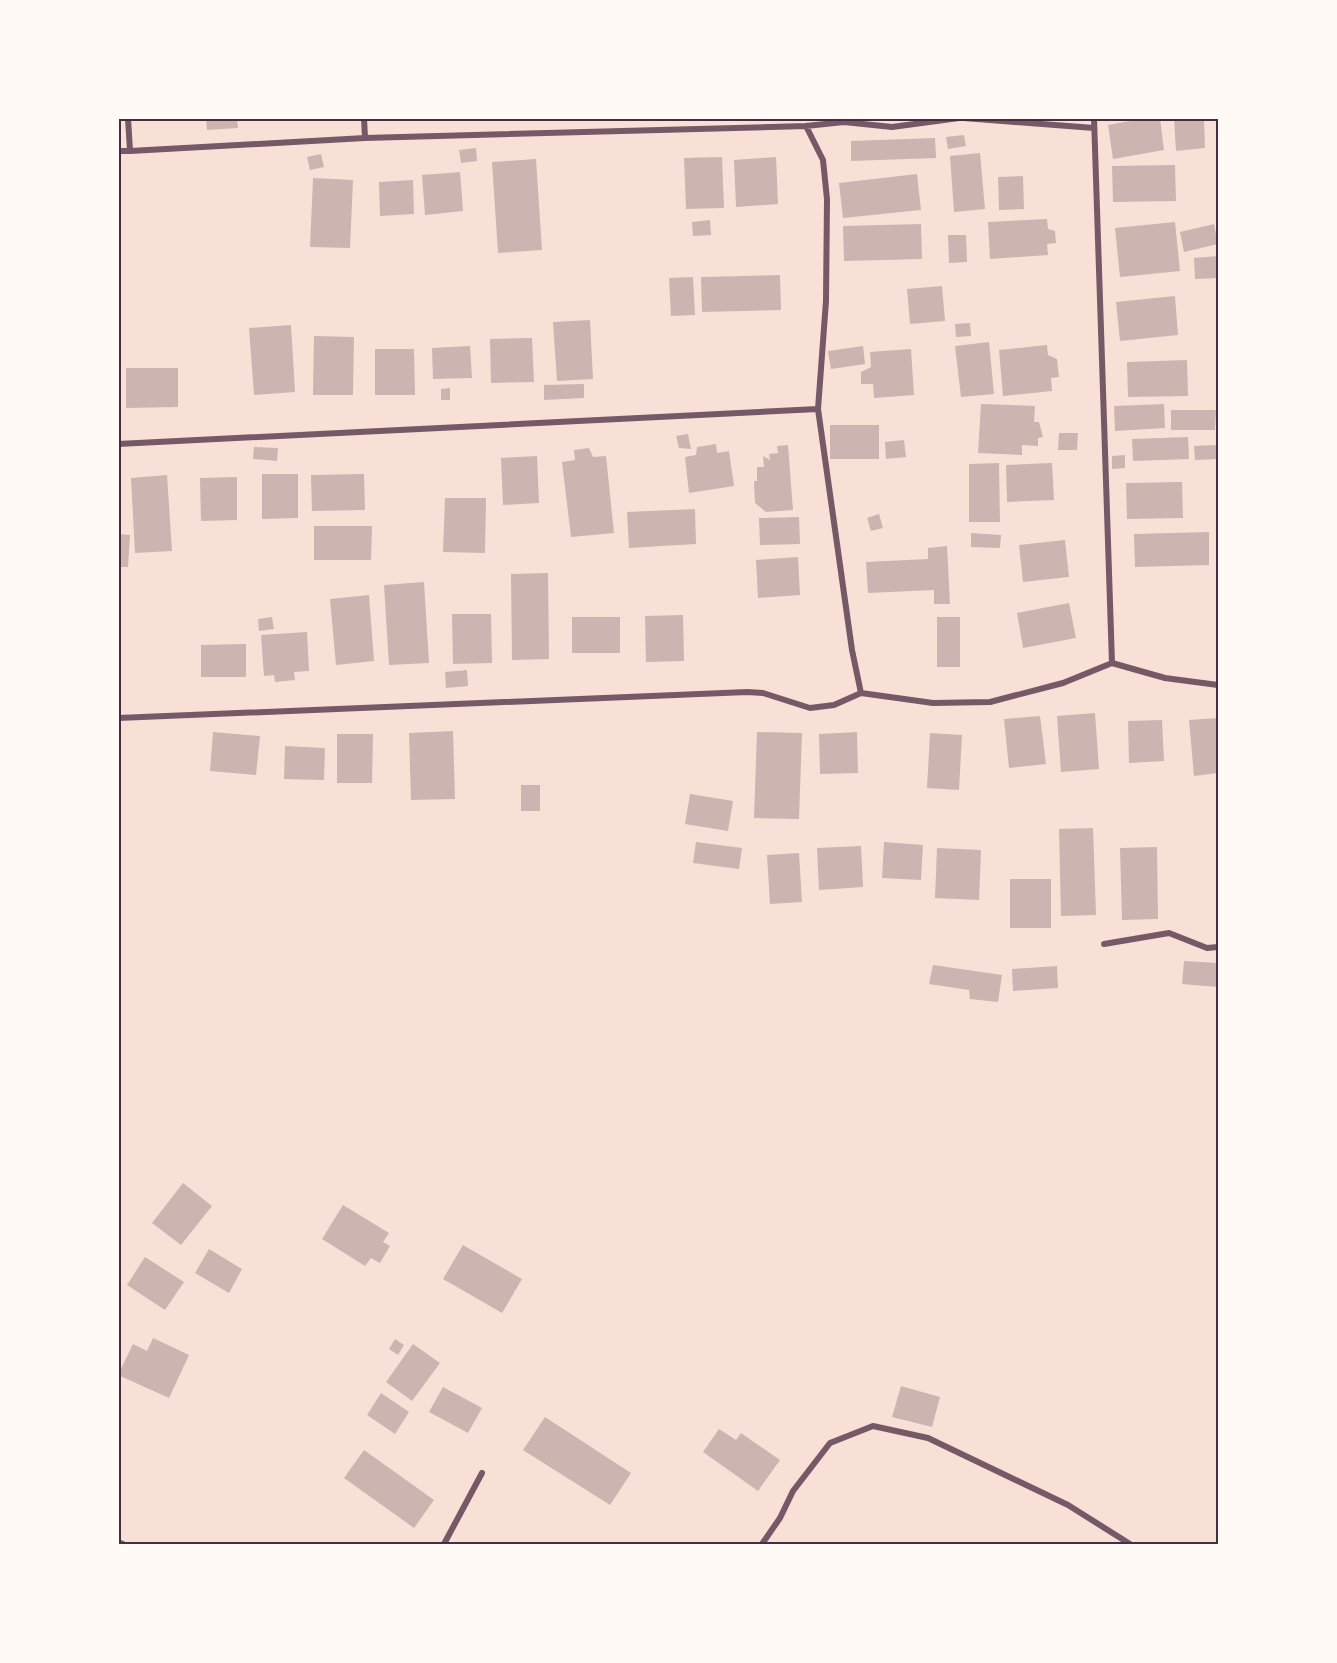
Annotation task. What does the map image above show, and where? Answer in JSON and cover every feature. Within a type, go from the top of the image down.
[{"type":"street","points":[[128,118],[130,151]]},
{"type":"street","points":[[364,118],[365,138]]},
{"type":"street","points":[[118,151],[365,138],[806,126],[844,122],[892,127],[958,118]]},
{"type":"street","points":[[964,118],[1094,128]]},
{"type":"street","points":[[1094,118],[1112,663]]},
{"type":"street","points":[[806,126],[823,160],[827,199],[826,301],[818,409],[852,650],[861,693]]},
{"type":"street","points":[[118,444],[818,409]]},
{"type":"street","points":[[118,718],[747,692],[763,693],[810,708],[834,705],[861,693],[933,703],[990,702],[1064,683],[1112,663],[1165,678],[1218,685]]},
{"type":"street","points":[[1104,944],[1169,933],[1207,948],[1218,947]]},
{"type":"street","points":[[762,1545],[780,1518],[793,1491],[830,1443],[873,1426],[928,1438],[1068,1505],[1130,1545]]},
{"type":"street","points":[[444,1545],[482,1473]]},
{"type":"street","points":[[118,1542],[123,1545]]},
{"type":"building","points":[[206,118],[237,118],[238,128],[207,130]]},
{"type":"building","points":[[1160,118],[1164,150],[1113,159],[1108,125]]},
{"type":"building","points":[[1174,118],[1204,118],[1205,148],[1176,151]]},
{"type":"building","points":[[964,135],[966,146],[948,149],[946,137]]},
{"type":"building","points":[[935,138],[936,158],[851,161],[851,141]]},
{"type":"building","points":[[476,148],[477,161],[461,163],[459,150]]},
{"type":"building","points":[[980,153],[985,209],[954,212],[950,156]]},
{"type":"building","points":[[321,154],[324,167],[310,170],[307,157]]},
{"type":"building","points":[[722,157],[724,208],[686,209],[684,158]]},
{"type":"building","points":[[776,157],[778,204],[736,207],[734,160]]},
{"type":"building","points":[[536,159],[542,250],[498,253],[492,162]]},
{"type":"building","points":[[1175,165],[1176,201],[1113,202],[1112,166]]},
{"type":"building","points":[[460,172],[463,211],[425,215],[422,175]]},
{"type":"building","points":[[917,174],[921,210],[843,218],[839,183]]},
{"type":"building","points":[[1023,176],[1024,209],[999,210],[998,177]]},
{"type":"building","points":[[313,178],[353,180],[350,248],[310,247]]},
{"type":"building","points":[[413,180],[414,214],[380,216],[379,182]]},
{"type":"building","points":[[1047,219],[1048,229],[1055,231],[1056,243],[1047,244],[1048,255],[990,259],[988,222]]},
{"type":"building","points":[[710,220],[711,235],[693,236],[692,222]]},
{"type":"building","points":[[1175,222],[1180,271],[1120,277],[1115,228]]},
{"type":"building","points":[[921,224],[922,259],[844,261],[843,226]]},
{"type":"building","points":[[1214,224],[1218,244],[1184,252],[1180,232]]},
{"type":"building","points":[[948,235],[966,235],[967,262],[949,263]]},
{"type":"building","points":[[1218,256],[1218,278],[1195,279],[1194,258]]},
{"type":"building","points":[[780,275],[781,310],[702,312],[701,277]]},
{"type":"building","points":[[693,277],[695,315],[671,316],[669,278]]},
{"type":"building","points":[[942,286],[945,321],[910,324],[907,289]]},
{"type":"building","points":[[1175,296],[1178,335],[1120,341],[1116,302]]},
{"type":"building","points":[[590,320],[593,379],[557,381],[553,322]]},
{"type":"building","points":[[970,323],[971,336],[956,337],[955,324]]},
{"type":"building","points":[[291,325],[295,392],[254,395],[249,328]]},
{"type":"building","points":[[314,336],[354,337],[353,395],[313,395]]},
{"type":"building","points":[[532,338],[534,382],[491,383],[490,339]]},
{"type":"building","points":[[989,342],[994,394],[961,397],[955,346]]},
{"type":"building","points":[[1047,345],[1048,355],[1057,359],[1059,377],[1051,378],[1052,391],[1003,396],[999,350]]},
{"type":"building","points":[[470,346],[472,378],[433,379],[432,348]]},
{"type":"building","points":[[863,346],[865,364],[831,369],[828,351]]},
{"type":"building","points":[[375,349],[414,349],[415,395],[375,395]]},
{"type":"building","points":[[911,349],[914,395],[874,398],[873,384],[861,384],[861,372],[871,367],[870,352]]},
{"type":"building","points":[[1187,360],[1188,396],[1128,397],[1127,362]]},
{"type":"building","points":[[126,368],[178,368],[178,407],[126,408]]},
{"type":"building","points":[[584,384],[584,398],[544,400],[544,385]]},
{"type":"building","points":[[450,388],[450,400],[441,400],[441,389]]},
{"type":"building","points":[[981,404],[1035,406],[1034,422],[1039,422],[1043,437],[1038,438],[1038,446],[1022,445],[1022,455],[978,453]]},
{"type":"building","points":[[1164,404],[1165,428],[1115,431],[1114,406]]},
{"type":"building","points":[[1171,410],[1216,410],[1215,430],[1171,430]]},
{"type":"building","points":[[830,425],[879,425],[879,459],[830,459]]},
{"type":"building","points":[[1059,433],[1078,433],[1077,450],[1058,450]]},
{"type":"building","points":[[688,434],[691,449],[679,448],[676,436]]},
{"type":"building","points":[[1188,437],[1189,459],[1133,461],[1132,439]]},
{"type":"building","points":[[904,440],[906,457],[886,459],[885,442]]},
{"type":"building","points":[[716,444],[717,453],[729,451],[734,486],[689,493],[685,457],[696,455],[697,447]]},
{"type":"building","points":[[788,445],[793,510],[766,512],[755,503],[754,481],[757,481],[757,467],[764,467],[763,456],[770,460],[769,454],[778,453],[777,446]]},
{"type":"building","points":[[1218,445],[1218,459],[1195,460],[1194,446]]},
{"type":"building","points":[[254,447],[278,448],[277,461],[253,459]]},
{"type":"building","points":[[589,448],[593,457],[606,456],[614,533],[571,537],[562,462],[575,460],[574,450]]},
{"type":"building","points":[[1125,455],[1125,468],[1112,469],[1112,456]]},
{"type":"building","points":[[537,456],[539,503],[503,505],[501,458]]},
{"type":"building","points":[[999,463],[1000,522],[969,522],[969,464]]},
{"type":"building","points":[[1052,463],[1054,500],[1007,502],[1006,465]]},
{"type":"building","points":[[262,474],[298,474],[298,518],[262,519]]},
{"type":"building","points":[[364,474],[365,510],[312,511],[311,475]]},
{"type":"building","points":[[167,475],[172,551],[135,553],[131,478]]},
{"type":"building","points":[[237,477],[237,520],[201,521],[200,478]]},
{"type":"building","points":[[1182,482],[1183,518],[1127,519],[1126,483]]},
{"type":"building","points":[[445,498],[486,498],[485,553],[443,552]]},
{"type":"building","points":[[695,509],[696,544],[629,548],[627,512]]},
{"type":"building","points":[[879,514],[883,528],[871,531],[867,518]]},
{"type":"building","points":[[799,517],[800,544],[760,545],[759,518]]},
{"type":"building","points":[[314,526],[372,526],[371,560],[314,560]]},
{"type":"building","points":[[1209,532],[1209,565],[1135,567],[1134,534]]},
{"type":"building","points":[[971,533],[1001,535],[1000,548],[971,547]]},
{"type":"building","points":[[118,534],[130,535],[128,567],[118,567]]},
{"type":"building","points":[[1065,540],[1069,577],[1023,582],[1019,545]]},
{"type":"building","points":[[947,546],[950,604],[934,604],[934,590],[868,593],[866,562],[928,559],[928,548]]},
{"type":"building","points":[[798,557],[800,595],[758,598],[756,560]]},
{"type":"building","points":[[548,573],[549,659],[512,660],[511,574]]},
{"type":"building","points":[[424,582],[429,663],[389,665],[384,585]]},
{"type":"building","points":[[369,595],[374,661],[336,665],[330,599]]},
{"type":"building","points":[[1069,603],[1076,638],[1023,648],[1017,613]]},
{"type":"building","points":[[452,614],[491,614],[492,663],[453,664]]},
{"type":"building","points":[[683,615],[684,661],[646,662],[645,616]]},
{"type":"building","points":[[272,617],[274,629],[259,631],[258,619]]},
{"type":"building","points":[[572,617],[620,617],[620,653],[572,653]]},
{"type":"building","points":[[937,617],[960,617],[960,667],[937,667]]},
{"type":"building","points":[[307,632],[309,671],[294,672],[295,680],[275,682],[274,675],[264,676],[261,635]]},
{"type":"building","points":[[246,644],[246,677],[201,677],[201,645]]},
{"type":"building","points":[[467,670],[468,686],[446,688],[445,672]]},
{"type":"building","points":[[1095,713],[1099,769],[1061,772],[1057,716]]},
{"type":"building","points":[[1040,716],[1046,764],[1009,768],[1004,719]]},
{"type":"building","points":[[1218,718],[1218,773],[1194,776],[1189,720]]},
{"type":"building","points":[[1162,720],[1164,761],[1129,763],[1128,721]]},
{"type":"building","points":[[453,731],[455,799],[411,800],[409,733]]},
{"type":"building","points":[[213,732],[260,736],[256,775],[210,771]]},
{"type":"building","points":[[757,732],[802,733],[799,819],[754,818]]},
{"type":"building","points":[[857,732],[858,773],[820,774],[819,734]]},
{"type":"building","points":[[930,733],[962,735],[959,790],[927,788]]},
{"type":"building","points":[[337,734],[373,734],[372,783],[337,783]]},
{"type":"building","points":[[285,746],[325,748],[324,780],[284,779]]},
{"type":"building","points":[[521,785],[540,785],[540,811],[521,811]]},
{"type":"building","points":[[690,794],[733,801],[728,831],[685,824]]},
{"type":"building","points":[[1093,828],[1096,915],[1061,916],[1059,829]]},
{"type":"building","points":[[696,842],[742,848],[739,869],[693,863]]},
{"type":"building","points":[[884,842],[923,845],[921,880],[882,878]]},
{"type":"building","points":[[861,846],[863,887],[819,890],[817,848]]},
{"type":"building","points":[[1157,847],[1158,919],[1122,920],[1120,848]]},
{"type":"building","points":[[937,848],[981,850],[979,900],[935,898]]},
{"type":"building","points":[[799,853],[802,902],[770,904],[767,855]]},
{"type":"building","points":[[1010,879],[1051,879],[1051,928],[1010,928]]},
{"type":"building","points":[[1184,961],[1218,963],[1218,987],[1182,984]]},
{"type":"building","points":[[933,965],[1002,975],[998,1002],[970,999],[969,990],[929,984]]},
{"type":"building","points":[[1057,966],[1058,988],[1013,991],[1012,969]]},
{"type":"building","points":[[183,1183],[212,1206],[181,1245],[152,1223]]},
{"type":"building","points":[[343,1205],[389,1233],[383,1242],[390,1246],[380,1263],[371,1258],[365,1266],[322,1239]]},
{"type":"building","points":[[463,1245],[522,1279],[502,1313],[443,1279]]},
{"type":"building","points":[[209,1249],[242,1269],[229,1293],[195,1273]]},
{"type":"building","points":[[145,1257],[184,1282],[165,1310],[127,1285]]},
{"type":"building","points":[[153,1338],[189,1355],[169,1398],[118,1375],[133,1344],[147,1351]]},
{"type":"building","points":[[395,1339],[404,1345],[398,1355],[389,1349]]},
{"type":"building","points":[[413,1344],[440,1363],[412,1401],[386,1382]]},
{"type":"building","points":[[901,1386],[940,1397],[932,1427],[892,1417]]},
{"type":"building","points":[[443,1387],[482,1408],[468,1433],[429,1412]]},
{"type":"building","points":[[381,1393],[409,1412],[395,1434],[367,1415]]},
{"type":"building","points":[[545,1417],[631,1473],[610,1505],[523,1450]]},
{"type":"building","points":[[719,1429],[736,1440],[741,1433],[780,1460],[758,1491],[703,1452]]},
{"type":"building","points":[[364,1450],[434,1500],[414,1528],[344,1478]]}]
